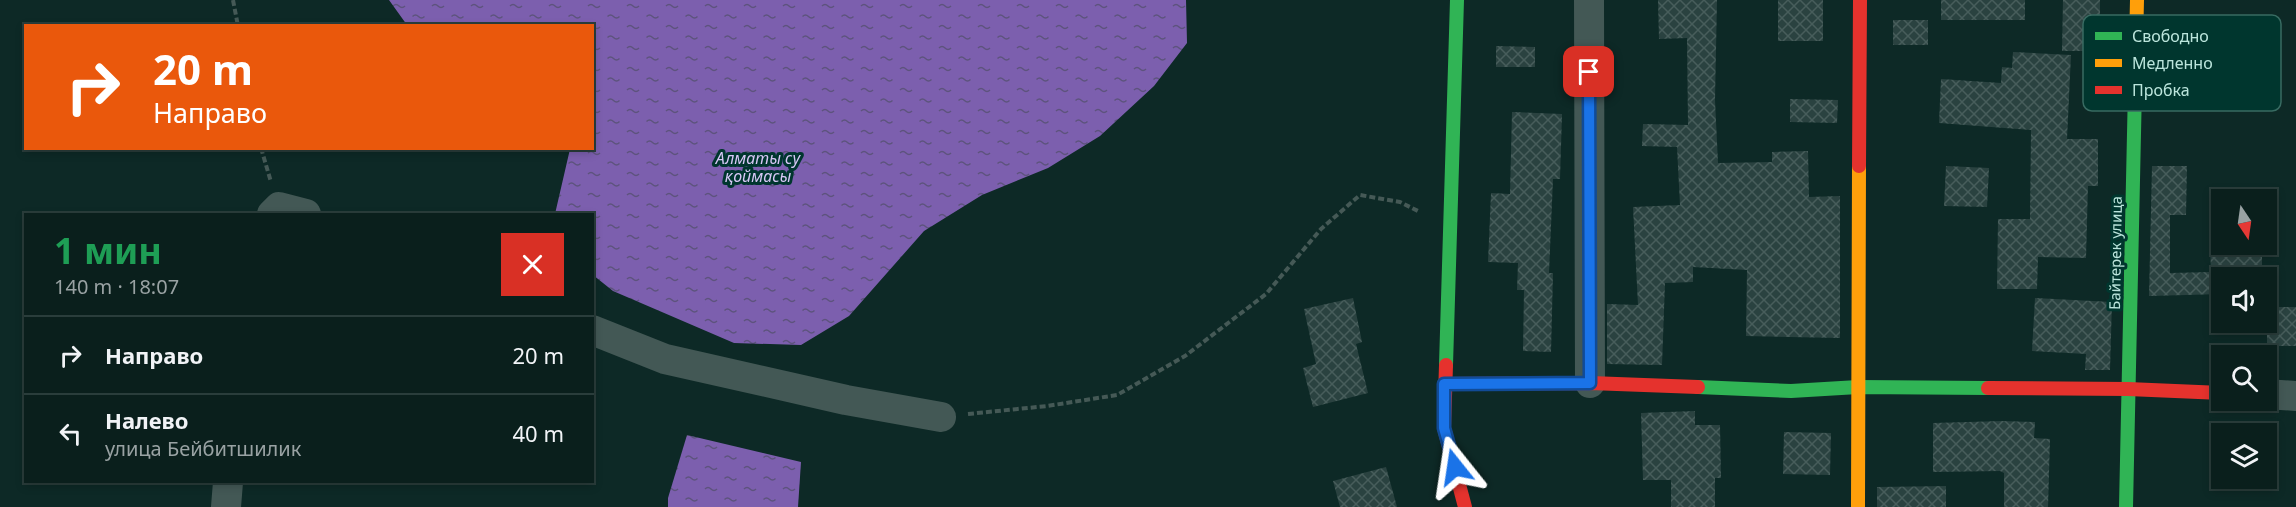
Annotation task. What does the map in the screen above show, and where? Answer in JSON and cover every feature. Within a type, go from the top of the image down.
[{"type":"street","points":[[1457,0],[1444,428],[1465,507]]},
{"type":"street","points":[[1589,0],[1590,383]]},
{"type":"street","points":[[1858,507],[1860,0]]},
{"type":"street","name":"Байтерек улица","points":[[2137,0],[2137,15]]},
{"type":"street","name":"Байтерек улица","points":[[2126,507],[2134,111]]},
{"type":"street","points":[[273,213],[279,207],[302,213]]},
{"type":"street","points":[[594,331],[665,359],[846,400],[941,417]]},
{"type":"street","points":[[1444,384],[1590,383],[1791,391],[1858,387],[2128,389],[2211,393]]},
{"type":"street","points":[[2277,395],[2296,396]]},
{"type":"street","points":[[226,507],[228,483]]},
{"type":"path","points":[[233,0],[238,24]]},
{"type":"path","points":[[261,150],[262,157]]},
{"type":"path","points":[[941,417],[1117,395],[1185,356],[1266,294],[1321,230],[1360,195],[1400,202],[1449,226]]},
{"type":"water","name":"Алматы су қоймасы","points":[[389,0],[1186,0],[1187,43],[1154,86],[1100,136],[1048,168],[982,195],[924,231],[849,316],[801,345],[734,343],[613,291],[594,276],[594,213],[555,213],[570,150],[594,150],[594,24],[406,24]]},
{"type":"water","points":[[687,435],[801,462],[798,507],[668,507],[668,498]]},
{"type":"building","points":[[1658,0],[1717,0],[1715,100],[1718,163],[1772,162],[1772,152],[1808,151],[1809,197],[1840,196],[1840,338],[1746,336],[1747,270],[1693,267],[1693,282],[1665,283],[1662,365],[1607,364],[1607,304],[1638,305],[1633,207],[1680,205],[1677,147],[1642,146],[1643,124],[1688,125],[1687,38],[1659,39]]},
{"type":"building","points":[[1778,0],[1823,0],[1823,41],[1778,41]]},
{"type":"building","points":[[1941,0],[2025,0],[2025,20],[1941,20]]},
{"type":"building","points":[[2063,0],[2100,0],[2100,15],[2083,15],[2083,51],[2062,51]]},
{"type":"building","points":[[1893,20],[1928,20],[1928,45],[1893,45]]},
{"type":"building","points":[[1496,46],[1535,47],[1535,67],[1496,67]]},
{"type":"building","points":[[2013,52],[2071,55],[2067,139],[2098,139],[2098,186],[2088,186],[2086,258],[2038,257],[2037,289],[1997,289],[1998,219],[2030,219],[2031,130],[1939,123],[1941,79],[2001,83],[2002,67],[2012,68]]},
{"type":"building","points":[[1790,99],[1838,100],[1837,123],[1790,122]]},
{"type":"building","points":[[1512,112],[1562,114],[1560,179],[1553,179],[1549,273],[1553,273],[1551,352],[1523,351],[1524,290],[1517,290],[1518,263],[1488,262],[1491,193],[1510,194]]},
{"type":"building","points":[[1946,166],[1989,168],[1987,207],[1944,206]]},
{"type":"building","points":[[2152,166],[2187,166],[2186,215],[2170,215],[2170,273],[2211,272],[2211,294],[2149,296]]},
{"type":"building","points":[[2210,244],[2211,255],[2262,255],[2262,267],[2211,267],[2211,272]]},
{"type":"building","points":[[1353,298],[1362,342],[1356,344],[1368,393],[1313,407],[1303,368],[1316,364],[1304,309]]},
{"type":"building","points":[[2035,298],[2112,302],[2110,370],[2085,370],[2086,354],[2032,351]]},
{"type":"building","points":[[2277,307],[2296,307],[2296,346],[2267,345],[2267,333],[2277,333]]},
{"type":"building","points":[[1695,411],[1695,425],[1720,425],[1721,478],[1715,478],[1715,507],[1671,507],[1671,480],[1643,480],[1641,413]]},
{"type":"building","points":[[2035,422],[2034,438],[2050,439],[2048,507],[2004,507],[2004,473],[2000,471],[1933,472],[1933,423]]},
{"type":"building","points":[[1784,432],[1831,433],[1830,475],[1783,474]]},
{"type":"building","points":[[1386,467],[1397,507],[1340,507],[1333,481]]},
{"type":"building","points":[[1946,486],[1946,507],[1877,507],[1877,487]]},
{"type":"traffic: fast","points":[[1446,365],[1457,0]]},
{"type":"traffic: fast","points":[[2126,507],[2134,111]]},
{"type":"traffic: fast","points":[[1698,387],[1791,391],[1858,387],[1988,388]]},
{"type":"traffic: slow","points":[[2137,0],[2137,15]]},
{"type":"traffic: slow","points":[[1858,507],[1859,166]]},
{"type":"traffic: jam","points":[[1859,166],[1860,0]]},
{"type":"traffic: jam","points":[[1446,365],[1444,428],[1465,507]]},
{"type":"traffic: jam","points":[[1444,384],[1590,383],[1698,387]]},
{"type":"traffic: jam","points":[[1988,388],[2128,389],[2211,393]]},
{"type":"route","points":[[1455,467],[1444,428],[1444,384],[1590,383],[1589,72]]}]
